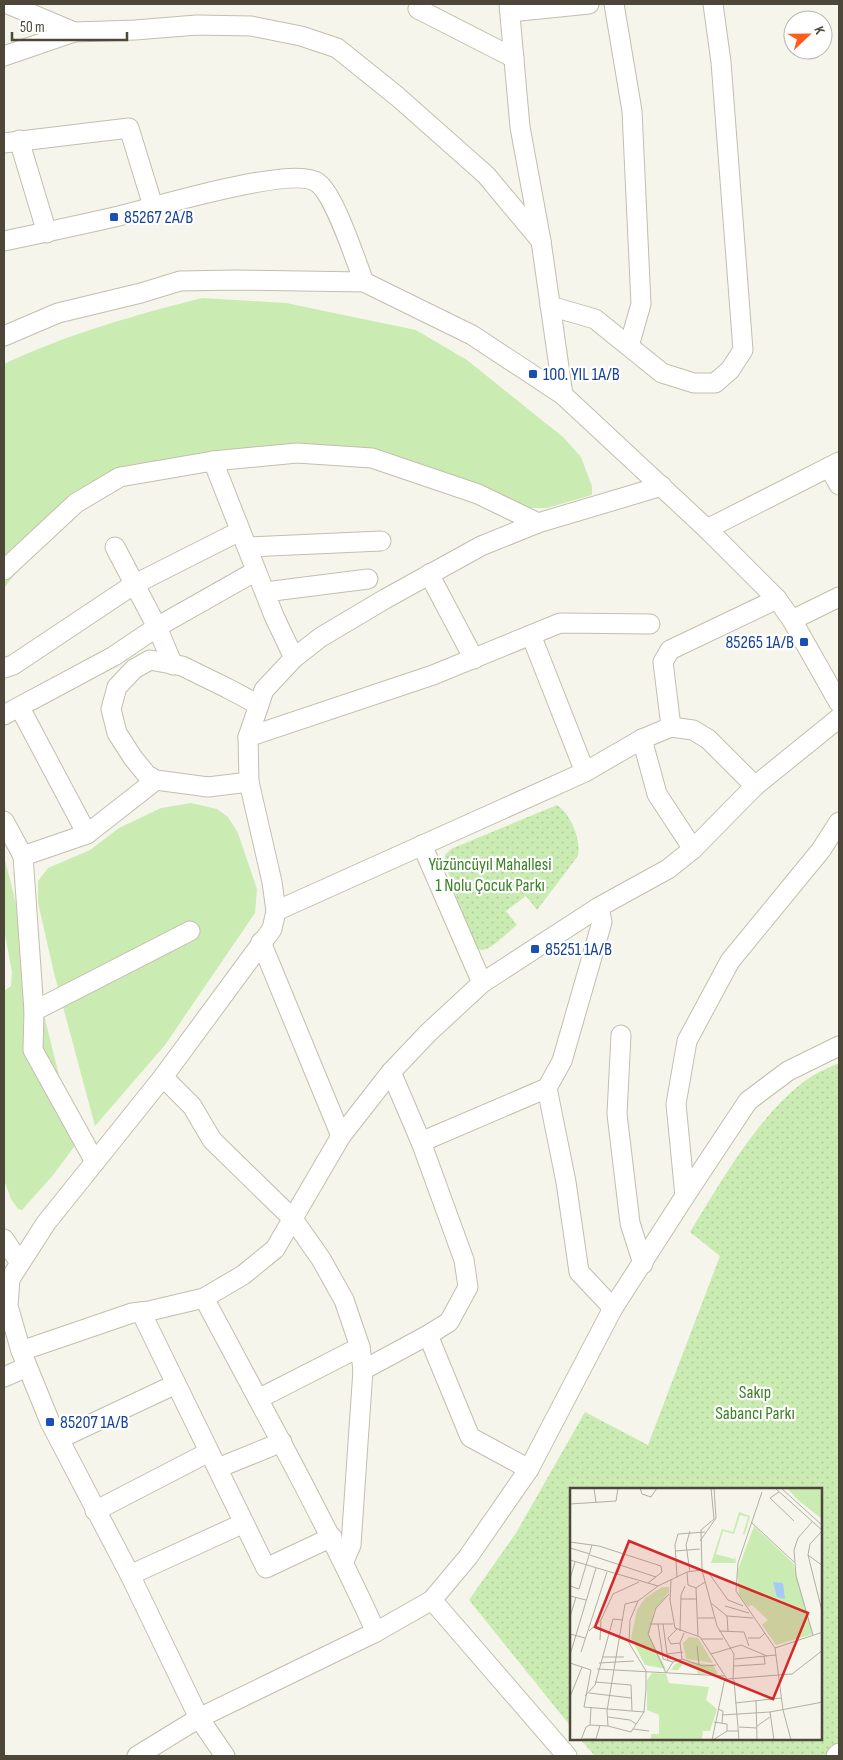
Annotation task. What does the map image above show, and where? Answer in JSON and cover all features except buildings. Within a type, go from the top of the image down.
[{"type":"street","points":[[8,4],[74,32]]},
{"type":"street","points":[[563,395],[541,241],[520,127],[509,8],[589,4]]},
{"type":"street","points":[[614,4],[632,111],[641,304],[629,346]]},
{"type":"street","points":[[550,306],[595,319],[662,373],[694,383],[715,383],[730,370],[743,350],[721,62],[713,4]]},
{"type":"street","points":[[418,9],[514,58]]},
{"type":"street","points":[[4,56],[74,32],[197,25],[250,26],[301,36],[337,48],[398,97],[486,175],[541,241]]},
{"type":"street","points":[[47,233],[11,141],[129,128],[153,206]]},
{"type":"street","points":[[4,241],[47,233],[249,184],[299,177],[316,181],[326,190],[364,282]]},
{"type":"street","points":[[4,336],[58,313],[141,293],[180,281],[364,282],[472,335],[563,395],[662,486],[777,599],[792,620],[839,703]]},
{"type":"street","points":[[4,570],[76,503],[120,477],[213,461],[297,453],[372,458],[478,494],[538,523]]},
{"type":"street","points":[[213,461],[256,571],[294,658]]},
{"type":"street","points":[[707,529],[834,465],[839,485]]},
{"type":"street","points":[[11,1275],[46,1223],[163,1077],[272,929],[276,911],[272,882],[249,782],[248,737],[264,690],[294,658],[321,637],[481,546],[538,523],[662,486]]},
{"type":"street","points":[[4,668],[14,665],[133,585],[244,539],[381,541]]},
{"type":"street","points":[[115,547],[133,585],[157,627],[174,665]]},
{"type":"street","points":[[87,834],[12,712],[114,656],[157,627],[256,571]]},
{"type":"street","points":[[430,574],[474,658]]},
{"type":"street","points":[[265,592],[368,579]]},
{"type":"street","points":[[792,620],[839,597]]},
{"type":"street","points":[[671,727],[663,662],[670,650],[777,599]]},
{"type":"street","points":[[248,737],[433,675],[560,623],[650,624]]},
{"type":"street","points":[[531,635],[585,772]]},
{"type":"street","points":[[249,782],[208,787],[156,780],[147,775],[133,758],[117,733],[111,709],[118,687],[134,668],[150,660],[182,666],[259,705]]},
{"type":"street","points":[[4,1377],[24,1359],[132,1313],[204,1298],[243,1275],[275,1249],[341,1136],[391,1072],[428,1033],[482,983],[600,907],[668,869],[693,848],[755,786],[839,718]]},
{"type":"street","points":[[276,911],[585,772],[642,739],[671,727],[693,730],[708,739],[755,786]]},
{"type":"street","points":[[642,739],[657,794],[693,848]]},
{"type":"street","points":[[23,856],[87,834],[156,780]]},
{"type":"street","points":[[4,821],[23,856],[34,1011],[33,1050],[95,1162]]},
{"type":"street","points":[[685,1196],[676,1104],[687,1040],[730,961],[821,850],[839,822]]},
{"type":"street","points":[[422,845],[482,983]]},
{"type":"street","points":[[421,1142],[547,1088],[562,1061],[602,922],[600,907]]},
{"type":"street","points":[[34,1011],[190,931]]},
{"type":"street","points":[[261,942],[341,1136]]},
{"type":"street","points":[[621,1036],[617,1114],[630,1224],[643,1264]]},
{"type":"street","points":[[137,1756],[199,1718],[376,1632],[432,1600],[468,1557],[529,1469],[613,1308],[748,1101],[788,1071],[839,1046]]},
{"type":"street","points":[[363,1370],[449,1322],[468,1287],[464,1260],[421,1142],[391,1072]]},
{"type":"street","points":[[163,1077],[192,1106],[212,1140],[293,1219],[321,1259],[344,1300],[360,1347],[363,1370],[351,1545],[344,1561]]},
{"type":"street","points":[[547,1088],[566,1182],[579,1272],[613,1308]]},
{"type":"street","points":[[4,1239],[11,1275],[8,1306],[24,1359],[59,1439],[130,1575],[199,1718],[225,1756]]},
{"type":"street","points":[[204,1298],[332,1537],[376,1632]]},
{"type":"street","points":[[141,1312],[266,1568],[332,1537]]},
{"type":"street","points":[[428,1335],[470,1437],[529,1469]]},
{"type":"street","points":[[258,1399],[360,1347]]},
{"type":"street","points":[[59,1439],[176,1384]]},
{"type":"street","points":[[95,1511],[214,1460],[282,1442]]},
{"type":"street","points":[[130,1575],[244,1523]]},
{"type":"street","points":[[432,1600],[567,1756]]},
{"type":"street","points":[[836,1756],[839,1753]]},
{"type":"green space","points":[[202,298],[286,303],[416,330],[467,360],[563,437],[581,457],[592,486],[592,495],[547,508],[519,508],[336,453],[152,478],[113,489],[84,505],[39,544],[4,588],[4,364],[77,334]]},
{"type":"green space","points":[[191,803],[217,809],[228,817],[238,833],[257,889],[255,913],[165,1045],[95,1126],[54,973],[38,903],[38,881],[48,868],[90,850],[119,828],[161,808]]},
{"type":"green space","name":"Yüzüncüyıl Mahallesi 1 Nolu Çocuk Parkı","points":[[557,805],[567,815],[574,828],[579,849],[578,856],[537,910],[526,896],[506,911],[517,925],[490,947],[482,950],[476,948],[472,943],[445,863],[445,855],[451,849]]},
{"type":"green space","points":[[4,856],[62,1087],[80,1139],[54,1174],[22,1210],[18,1209],[11,1199],[4,1180],[4,991],[11,986],[12,972],[4,929]]},
{"type":"green space","name":"Sakıp Sabancı Parkı","points":[[839,1063],[839,1746],[827,1756],[595,1756],[581,1740],[823,1740],[823,1488],[570,1488],[570,1726],[469,1600],[516,1533],[585,1412],[648,1445],[720,1256],[690,1232],[715,1190],[759,1127],[793,1090],[822,1071]]},
{"type":"place","name":"85267 2A/B","points":[[114,217]]},
{"type":"place","name":"100. YIL 1A/B","points":[[533,374]]},
{"type":"place","name":"85265 1A/B","points":[[804,642]]},
{"type":"place","name":"85251 1A/B","points":[[535,949]]},
{"type":"place","name":"85207 1A/B","points":[[50,1422]]}]
